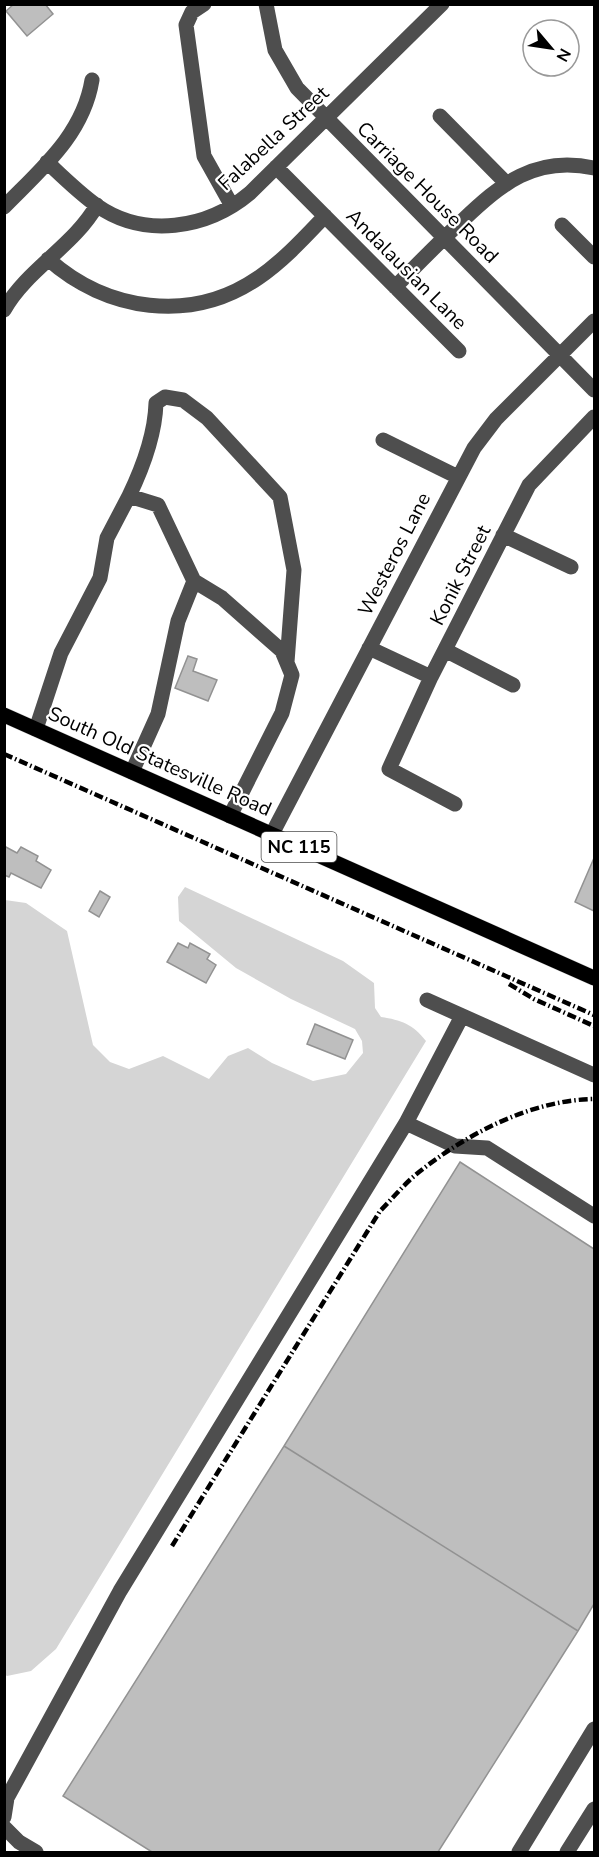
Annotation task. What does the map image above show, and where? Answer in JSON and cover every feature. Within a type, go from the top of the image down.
[{"type":"main road","name":"South Old Statesville Road","points":[[4,715],[594,978]]},
{"type":"street","points":[[204,4],[192,12],[186,25],[204,156],[232,206]]},
{"type":"street","name":"Carriage House Road","points":[[266,4],[270,36],[281,63],[297,88],[594,390]]},
{"type":"street","name":"Falabella Street","points":[[47,162],[97,205],[134,222],[162,226],[203,220],[232,206],[276,167],[442,4]]},
{"type":"street","points":[[4,207],[68,141],[82,118],[92,80]]},
{"type":"street","points":[[440,116],[506,183]]},
{"type":"street","points":[[395,287],[444,237],[506,183],[522,174],[547,166],[574,165],[594,168]]},
{"type":"street","name":"Andalausian Lane","points":[[276,167],[459,351]]},
{"type":"street","points":[[4,310],[48,259],[86,221],[97,205]]},
{"type":"street","name":"Andalausian Lane","points":[[48,259],[80,284],[117,300],[166,307],[198,303],[229,294],[258,279],[325,216]]},
{"type":"street","points":[[562,225],[594,257]]},
{"type":"street","name":"Westeros Lane","points":[[272,834],[474,448],[496,418],[594,321]]},
{"type":"street","points":[[36,729],[61,653],[100,578],[107,538],[139,476],[156,423],[156,403],[165,397],[183,400],[207,418],[280,497],[294,570],[286,662]]},
{"type":"street","name":"Konik Street","points":[[455,804],[389,769],[431,677],[535,477],[594,417]]},
{"type":"street","points":[[383,440],[458,477]]},
{"type":"street","points":[[129,496],[158,505],[194,581],[246,617],[282,651],[292,675],[282,713],[230,816]]},
{"type":"street","points":[[503,535],[571,567]]},
{"type":"street","points":[[132,772],[158,714],[178,621],[194,581]]},
{"type":"street","points":[[369,648],[431,677]]},
{"type":"street","points":[[445,650],[513,685]]},
{"type":"street","points":[[427,1000],[594,1075]]},
{"type":"street","points":[[4,1817],[7,1797],[120,1591],[406,1123],[462,1016]]},
{"type":"street","points":[[406,1123],[455,1146],[487,1148],[594,1216]]},
{"type":"street","points":[[519,1852],[594,1729]]},
{"type":"street","points":[[567,1852],[594,1809]]},
{"type":"street","points":[[4,1827],[19,1842],[36,1852]]},
{"type":"shaded area","points":[[185,887],[343,961],[374,983],[375,1008],[381,1017],[406,1024],[416,1030],[426,1041],[56,1649],[31,1671],[7,1676],[4,1674],[5,900],[26,903],[67,931],[93,1045],[110,1062],[129,1069],[163,1056],[209,1079],[228,1056],[248,1048],[272,1063],[313,1081],[346,1074],[363,1053],[362,1041],[355,1029],[291,999],[236,968],[179,921],[178,897]]},
{"type":"building","points":[[14,4],[45,4],[53,14],[27,36],[6,11]]},
{"type":"building","points":[[188,656],[197,659],[193,671],[217,680],[208,701],[175,688]]},
{"type":"building","points":[[4,846],[17,853],[21,847],[38,856],[36,861],[51,870],[41,888],[11,873],[9,877],[4,875]]},
{"type":"building","points":[[594,858],[594,911],[575,902]]},
{"type":"building","points":[[100,891],[110,897],[99,917],[89,911]]},
{"type":"building","points":[[178,943],[188,948],[190,943],[210,954],[207,959],[216,965],[206,983],[167,962]]},
{"type":"building","points":[[315,1024],[353,1040],[345,1059],[307,1044]]},
{"type":"building","points":[[460,1162],[594,1249],[594,1604],[578,1631],[284,1446]]},
{"type":"building","points":[[284,1446],[578,1631],[438,1852],[152,1852],[63,1796]]},
{"type":"railway","points":[[4,754],[594,1015]]},
{"type":"railway","points":[[509,984],[534,999],[594,1026]]},
{"type":"railway","points":[[172,1546],[380,1211],[419,1172],[458,1144],[480,1132],[524,1112],[547,1105],[594,1099]]}]
